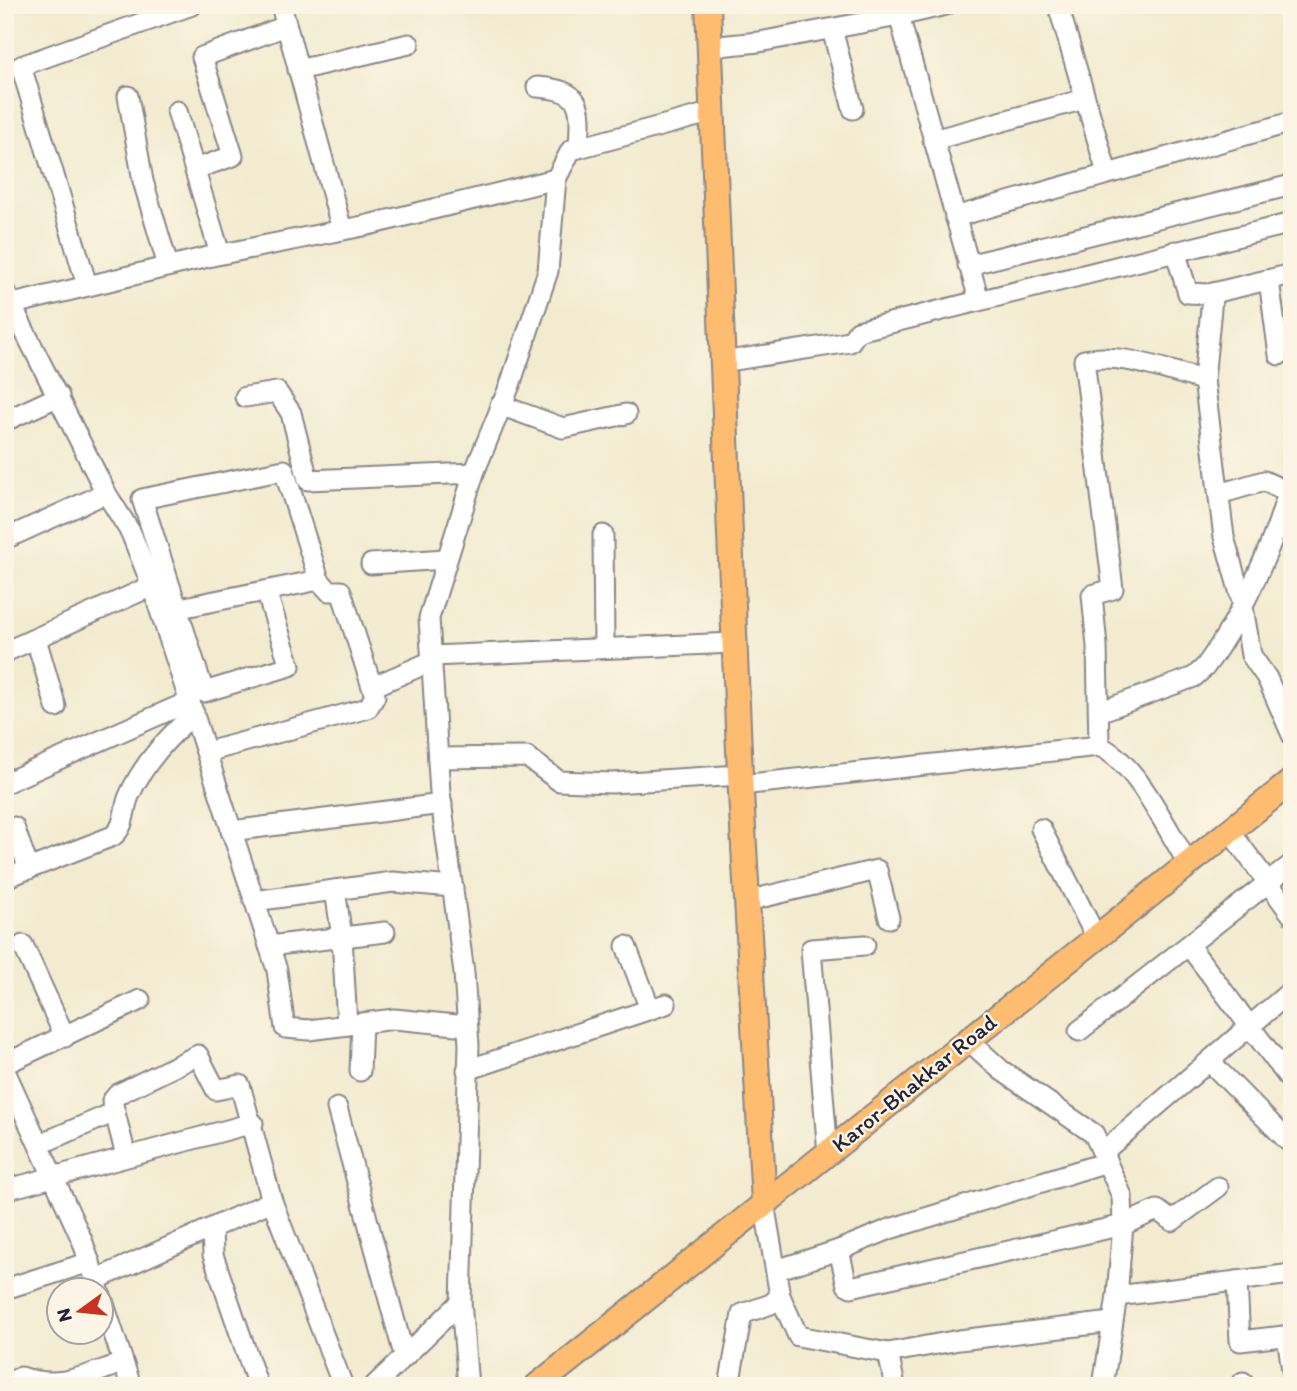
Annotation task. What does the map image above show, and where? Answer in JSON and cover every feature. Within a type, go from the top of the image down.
[{"type":"main road","points":[[708,5],[740,780],[764,1203]]},
{"type":"main road","name":"Karor-Bhakkar Road","points":[[537,1386],[564,1376],[764,1203],[1292,781]]},
{"type":"street","points":[[87,285],[21,66],[192,5]]},
{"type":"street","points":[[281,5],[342,230]]},
{"type":"street","points":[[709,47],[759,42],[832,29],[898,11],[946,5]]},
{"type":"street","points":[[1058,5],[1107,173]]},
{"type":"street","points":[[898,11],[979,300]]},
{"type":"street","points":[[195,169],[233,156],[202,57],[286,26]]},
{"type":"street","points":[[832,29],[853,109]]},
{"type":"street","points":[[298,70],[409,44]]},
{"type":"street","points":[[537,87],[562,89],[577,100],[580,111],[579,148]]},
{"type":"street","points":[[128,96],[143,181],[168,266]]},
{"type":"street","points":[[933,140],[1085,99]]},
{"type":"street","points":[[177,111],[220,254]]},
{"type":"street","points":[[468,1386],[461,1303],[467,1026],[442,804],[429,618],[445,559],[474,473],[510,385],[548,271],[556,178],[571,150],[713,112]]},
{"type":"street","points":[[955,217],[1292,122]]},
{"type":"street","points":[[467,1026],[394,1018],[309,1030],[285,1028],[277,970],[152,586],[131,533],[106,493],[59,396],[7,301],[342,230],[556,178]]},
{"type":"street","points":[[968,265],[1292,185]]},
{"type":"street","points":[[722,362],[850,342],[858,331],[1292,223]]},
{"type":"street","points":[[1175,251],[1188,293],[1209,294],[1292,274]]},
{"type":"street","points":[[1269,280],[1279,355]]},
{"type":"street","points":[[1209,294],[1212,298],[1203,380],[1233,577],[1242,601],[1251,655],[1267,678],[1292,735]]},
{"type":"street","points":[[1099,746],[1092,595],[1113,589],[1084,360],[1098,357],[1126,360],[1203,380]]},
{"type":"street","points":[[245,397],[277,392],[291,413],[308,480],[474,473]]},
{"type":"street","points":[[5,421],[59,396]]},
{"type":"street","points":[[500,405],[563,428],[626,414]]},
{"type":"street","points":[[561,446],[568,427]]},
{"type":"street","points":[[207,752],[368,708],[375,696],[341,591],[329,591],[319,580],[284,470],[142,499],[204,692],[290,666],[266,591]]},
{"type":"street","points":[[1099,712],[1194,677],[1211,659],[1287,516],[1291,488],[1264,481],[1219,494]]},
{"type":"street","points":[[5,539],[106,493]]},
{"type":"street","points":[[603,536],[604,647]]},
{"type":"street","points":[[371,564],[445,559]]},
{"type":"street","points":[[175,608],[319,580]]},
{"type":"street","points":[[5,652],[152,586]]},
{"type":"street","points":[[36,639],[56,707]]},
{"type":"street","points":[[372,687],[432,658],[604,647],[734,643]]},
{"type":"street","points":[[5,783],[192,707]]},
{"type":"street","points":[[5,878],[120,831],[129,797],[157,749],[192,707]]},
{"type":"street","points":[[438,758],[527,757],[559,781],[612,783],[740,780],[1099,746],[1115,753],[1136,780],[1188,863]]},
{"type":"street","points":[[231,831],[442,804]]},
{"type":"street","points":[[14,827],[29,869]]},
{"type":"street","points":[[1041,828],[1096,937]]},
{"type":"street","points":[[1229,830],[1292,915]]},
{"type":"street","points":[[1079,1031],[1292,864]]},
{"type":"street","points":[[747,901],[877,870],[889,918]]},
{"type":"street","points":[[254,901],[393,882],[453,887]]},
{"type":"street","points":[[335,890],[360,1071]]},
{"type":"street","points":[[269,946],[385,932]]},
{"type":"street","points":[[23,945],[65,1037]]},
{"type":"street","points":[[828,1154],[811,949],[865,945]]},
{"type":"street","points":[[467,1070],[658,1006],[626,946]]},
{"type":"street","points":[[1189,946],[1292,1082]]},
{"type":"street","points":[[776,1270],[1105,1157],[1292,990]]},
{"type":"street","points":[[5,1064],[140,1000]]},
{"type":"street","points":[[967,1039],[1001,1070],[1085,1125],[1094,1134],[1122,1196],[1123,1225],[1117,1296],[1103,1386]]},
{"type":"street","points":[[126,1156],[112,1101],[118,1094],[198,1055],[216,1090],[240,1085],[253,1123],[272,1201],[342,1386]]},
{"type":"street","points":[[1210,1062],[1292,1145]]},
{"type":"street","points":[[7,1080],[40,1144],[94,1276]]},
{"type":"street","points":[[337,1108],[404,1355]]},
{"type":"street","points":[[40,1144],[115,1112]]},
{"type":"street","points":[[5,1189],[253,1123]]},
{"type":"street","points":[[839,1250],[850,1287],[1123,1225],[1157,1210],[1172,1221],[1218,1187]]},
{"type":"street","points":[[109,1276],[272,1201]]},
{"type":"street","points":[[764,1203],[780,1296],[798,1336],[888,1353],[959,1340],[1112,1322]]},
{"type":"street","points":[[212,1228],[213,1255],[258,1386]]},
{"type":"street","points":[[1117,1296],[1292,1274]]},
{"type":"street","points":[[1237,1281],[1240,1341],[1289,1335],[1292,1370]]},
{"type":"street","points":[[5,1289],[46,1286]]},
{"type":"street","points":[[729,1386],[741,1314],[771,1304],[780,1296]]},
{"type":"street","points":[[374,1386],[461,1303]]},
{"type":"street","points":[[116,1342],[131,1386]]},
{"type":"street","points":[[888,1353],[895,1386]]},
{"type":"street","points":[[5,1384],[20,1377],[41,1384],[62,1384],[123,1363]]}]
